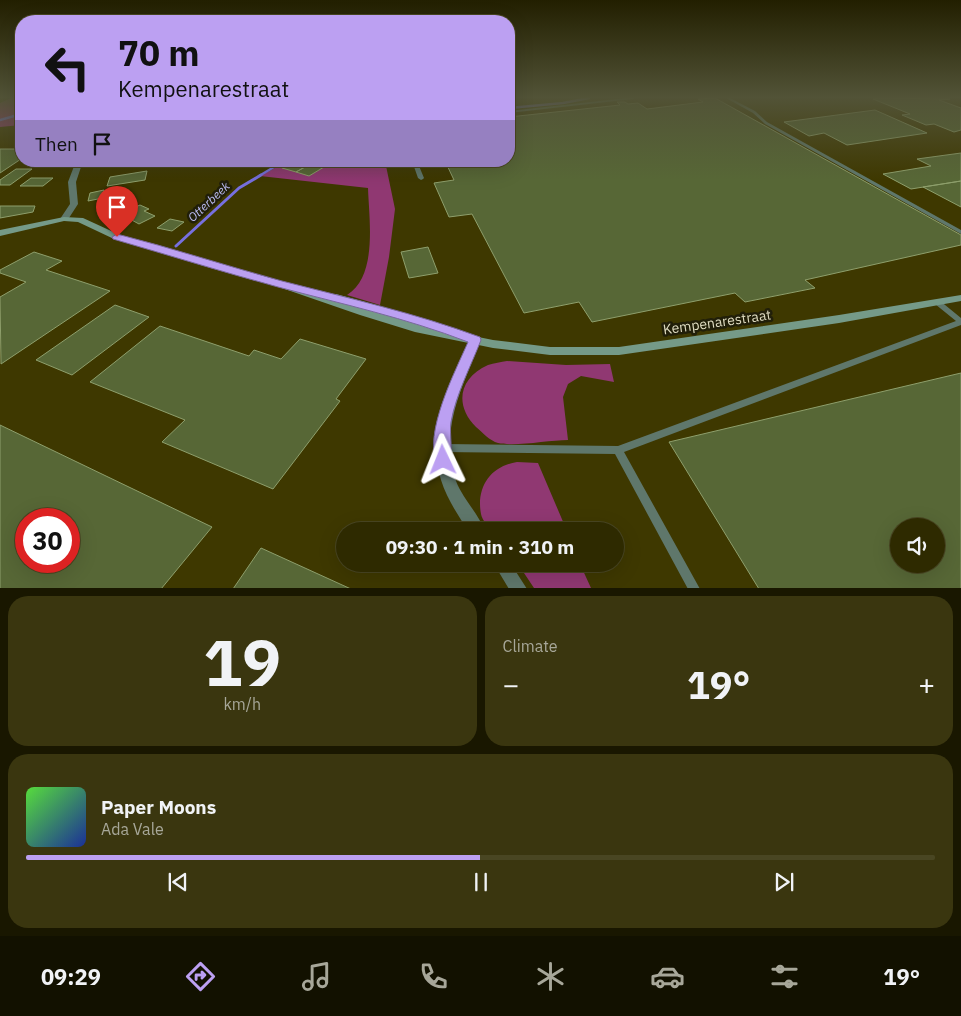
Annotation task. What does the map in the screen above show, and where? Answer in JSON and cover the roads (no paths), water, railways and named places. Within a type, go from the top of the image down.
[{"type":"street","points":[[0,233],[64,219],[74,204],[71,188],[72,176],[77,167]]},
{"type":"street","name":"Kempenarestraat","points":[[64,219],[80,220],[117,237],[279,284],[414,328],[521,349],[619,351],[830,321],[961,298]]},
{"type":"street","points":[[471,522],[452,491],[446,475],[442,448],[444,420],[448,405],[475,340]]},
{"type":"street","points":[[508,572],[519,588]]},
{"type":"lane","points":[[770,125],[961,232]]},
{"type":"lane","points":[[416,167],[421,178]]},
{"type":"lane","points":[[442,448],[618,450],[961,322],[937,302]]},
{"type":"lane","points":[[618,450],[694,588]]},
{"type":"waterway","name":"Otterbeek","points":[[259,176],[274,167]]},
{"type":"waterway","name":"Otterbeek","points":[[176,246],[239,188],[261,175]]}]
